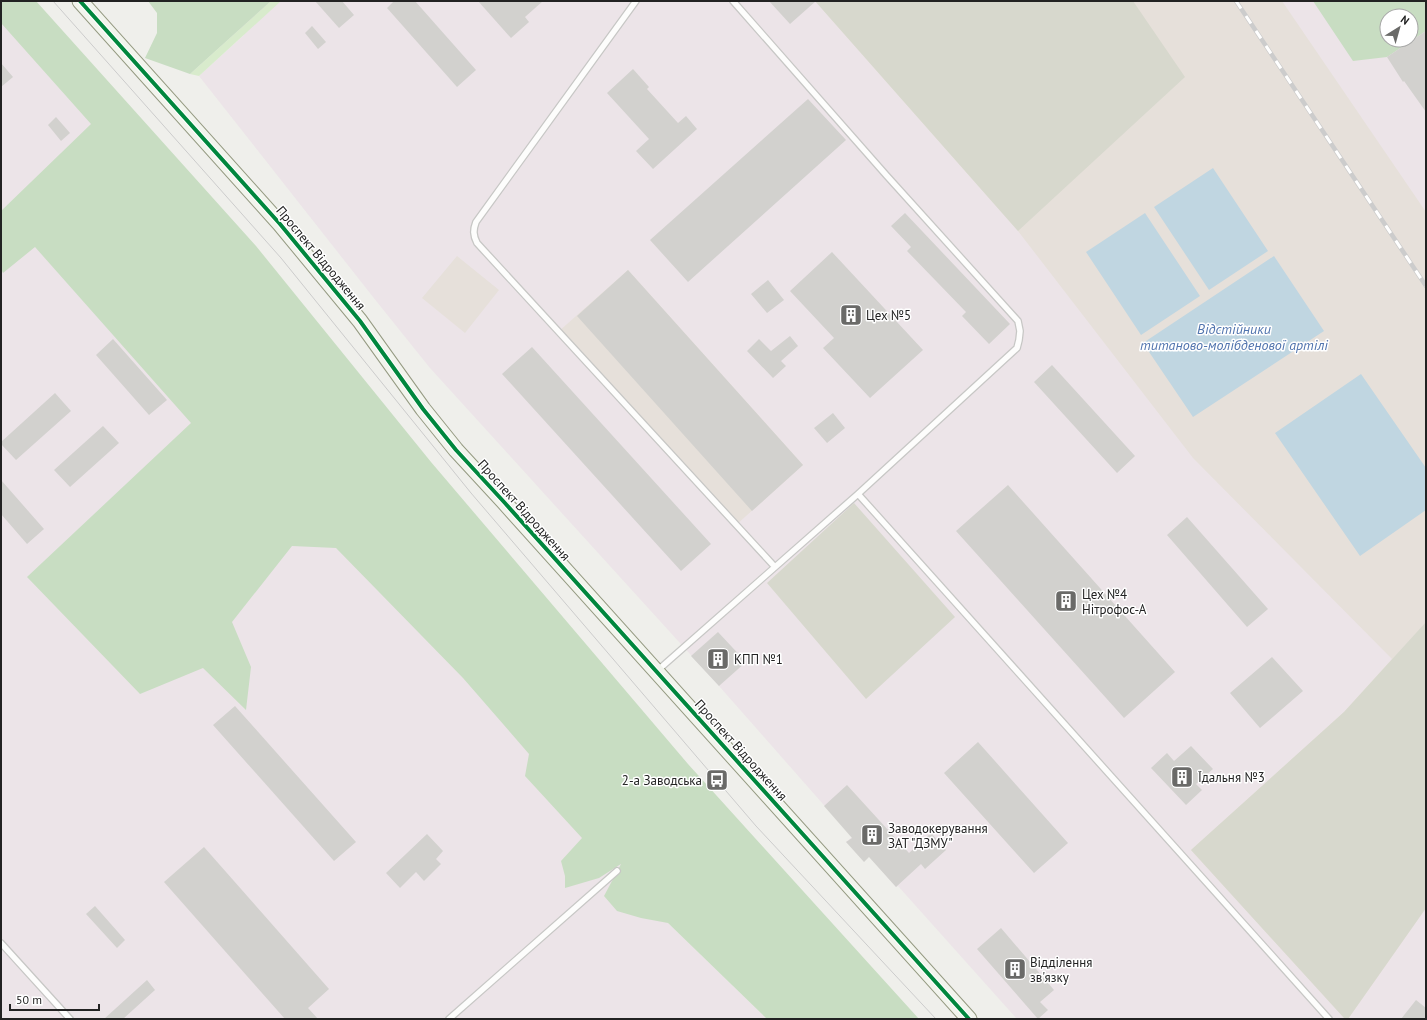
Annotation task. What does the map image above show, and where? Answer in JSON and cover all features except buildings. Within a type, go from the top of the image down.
[{"type":"street","name":"Проспект Відродження","points":[[80,1],[280,224],[360,321],[423,409],[456,450],[969,1019]]},
{"type":"lane","points":[[636,1],[476,222],[474,237],[477,243],[775,567]]},
{"type":"lane","points":[[656,671],[858,494],[1017,348],[1019,340],[1018,321],[887,176],[733,1]]},
{"type":"lane","points":[[858,494],[1329,1019]]},
{"type":"lane","points":[[449,1019],[617,870]]},
{"type":"lane","points":[[1,943],[70,1019]]},
{"type":"shaded area","points":[[213,1],[1426,1],[1426,1019],[1017,1019],[898,886],[896,887],[870,857],[846,842],[852,837],[719,686],[430,368],[199,76],[244,35]]},
{"type":"shaded area","points":[[815,1],[1282,1],[1426,212],[1426,908],[1348,1019],[1345,1019],[1191,850],[1344,712],[1392,659],[1193,458],[1018,231]]},
{"type":"shaded area","points":[[815,1],[1133,1],[1185,77],[1018,231]]},
{"type":"shaded area","points":[[1,18],[93,119],[668,923],[767,1019],[1,1019]]},
{"type":"shaded area","points":[[457,256],[499,290],[465,333],[422,298]]},
{"type":"shaded area","points":[[628,270],[803,465],[736,525],[558,332]]},
{"type":"shaded area","points":[[854,503],[955,617],[866,699],[767,583]]},
{"type":"shaded area","points":[[1426,622],[1426,908],[1348,1019],[1345,1019],[1191,850],[1344,712]]},
{"type":"green space","points":[[1,1],[36,1],[256,246],[431,462],[688,764],[919,1019],[767,1019],[668,923],[641,918],[617,911],[604,896],[621,864],[599,878],[565,888],[565,876],[561,861],[582,838],[525,776],[529,754],[463,678],[336,548],[292,546],[232,622],[251,667],[246,710],[203,668],[140,694],[27,577],[191,423],[35,247],[3,273],[1,269],[1,211],[91,124],[1,23]]},
{"type":"green space","points":[[148,1],[271,1],[190,74],[145,58],[157,33],[157,13]]},
{"type":"green space","points":[[271,1],[281,1],[199,76],[190,74]]},
{"type":"green space","points":[[1313,1],[1426,1],[1426,31],[1419,36],[1419,8],[1379,8],[1379,48],[1400,48],[1387,57],[1353,61]]},
{"type":"water","name":"Відстійники титаново-молібденової артілі","points":[[1213,168],[1268,251],[1209,290],[1154,207]]},
{"type":"water","name":"Відстійники титаново-молібденової артілі","points":[[1145,213],[1200,296],[1141,335],[1086,252]]},
{"type":"water","name":"Відстійники титаново-молібденової артілі","points":[[1274,256],[1324,331],[1193,417],[1143,343]]},
{"type":"water","name":"Відстійники титаново-молібденової артілі","points":[[1361,374],[1426,468],[1426,510],[1360,556],[1275,433]]},
{"type":"tram line","points":[[53,1],[281,258],[471,493],[756,826],[936,1019]]},
{"type":"railway","points":[[1236,1],[1426,286]]},
{"type":"cycle path","points":[[80,1],[280,224],[360,321],[423,409],[456,450],[969,1019]]},
{"type":"place","name":"Цех №5","points":[[851,315]]},
{"type":"place","name":"Цех №4 Нітрофос-А","points":[[1066,601]]},
{"type":"place","name":"КПП №1","points":[[718,659]]},
{"type":"place","name":"Їдальня №3","points":[[1182,777]]},
{"type":"place","name":"2-а Заводська","points":[[717,780]]},
{"type":"place","name":"Заводокерування ЗАТ \"ДЗМУ\"","points":[[872,835]]},
{"type":"place","name":"Відділення зв'язку","points":[[1015,969]]}]
